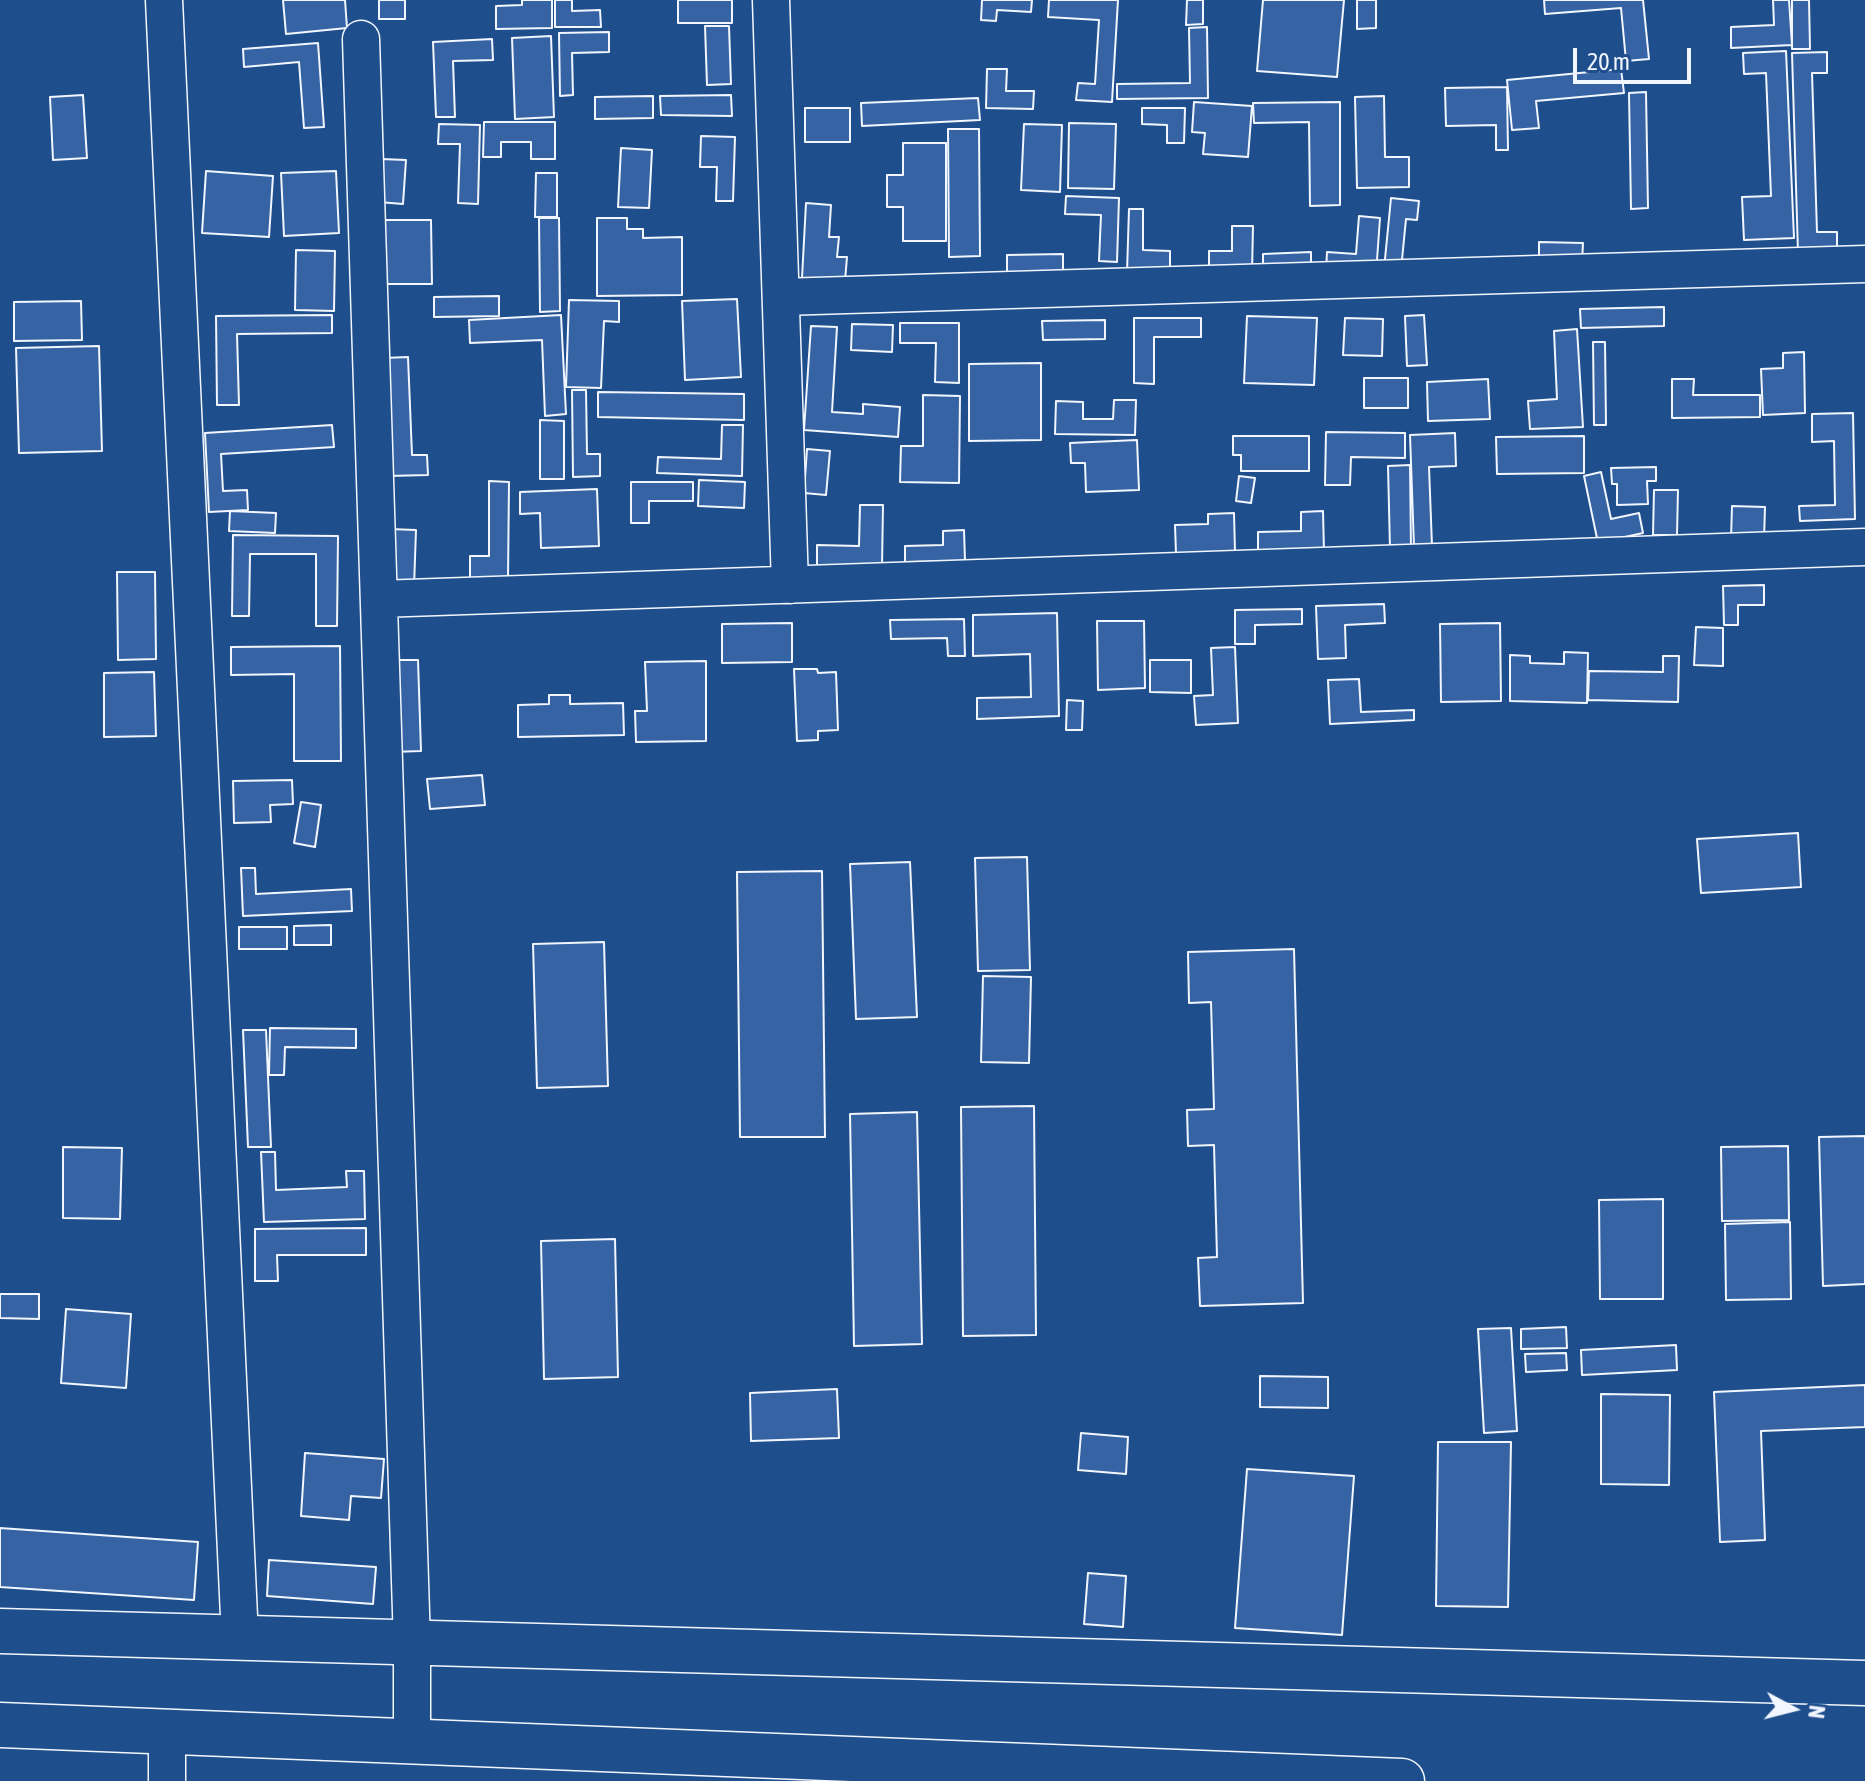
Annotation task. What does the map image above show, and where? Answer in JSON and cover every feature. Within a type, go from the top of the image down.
[{"type":"main road","points":[[0,1631],[1865,1683]]},
{"type":"main road","points":[[0,1725],[1402,1781]]},
{"type":"street","points":[[164,0],[240,1638]]},
{"type":"street","points":[[771,0],[790,585]]},
{"type":"street","points":[[361,39],[412,1643],[412,1742]]},
{"type":"street","points":[[781,297],[1865,264]]},
{"type":"street","points":[[379,599],[1865,547]]},
{"type":"street","points":[[167,1731],[167,1781]]},
{"type":"building","points":[[283,0],[345,0],[347,28],[286,34]]},
{"type":"building","points":[[379,0],[405,0],[405,19],[379,19]]},
{"type":"building","points":[[522,0],[552,0],[552,28],[496,29],[496,6],[522,5]]},
{"type":"building","points":[[555,0],[572,0],[572,11],[600,10],[601,27],[555,27]]},
{"type":"building","points":[[678,0],[732,0],[732,23],[678,23]]},
{"type":"building","points":[[982,0],[1032,0],[1031,12],[997,10],[996,21],[981,20]]},
{"type":"building","points":[[1049,0],[1118,0],[1112,102],[1076,100],[1078,83],[1095,84],[1099,20],[1048,17]]},
{"type":"building","points":[[1187,0],[1203,0],[1203,24],[1186,25]]},
{"type":"building","points":[[1263,0],[1344,0],[1337,77],[1257,71]]},
{"type":"building","points":[[1357,0],[1376,0],[1376,28],[1357,29]]},
{"type":"building","points":[[1544,0],[1643,0],[1649,59],[1626,61],[1621,8],[1545,14]]},
{"type":"building","points":[[1773,0],[1789,0],[1792,45],[1731,48],[1731,27],[1774,25]]},
{"type":"building","points":[[1792,0],[1809,0],[1810,49],[1792,49]]},
{"type":"building","points":[[705,26],[729,26],[731,84],[707,85]]},
{"type":"building","points":[[1207,27],[1208,98],[1117,99],[1117,84],[1190,83],[1189,28]]},
{"type":"building","points":[[609,32],[609,52],[572,53],[573,95],[560,96],[559,33]]},
{"type":"building","points":[[551,36],[554,117],[515,119],[512,38]]},
{"type":"building","points":[[492,39],[493,60],[453,61],[455,117],[436,117],[433,42]]},
{"type":"building","points":[[318,43],[324,127],[304,128],[299,62],[244,67],[243,49]]},
{"type":"building","points":[[1786,51],[1794,238],[1744,240],[1742,197],[1771,196],[1766,73],[1744,74],[1743,53]]},
{"type":"building","points":[[1827,52],[1827,73],[1812,73],[1817,232],[1837,232],[1837,252],[1798,253],[1792,53]]},
{"type":"building","points":[[987,69],[1007,69],[1006,91],[1034,91],[1033,109],[986,108]]},
{"type":"building","points":[[1621,69],[1624,93],[1536,101],[1539,128],[1512,130],[1507,80]]},
{"type":"building","points":[[1507,87],[1508,150],[1496,150],[1496,125],[1446,126],[1445,88]]},
{"type":"building","points":[[1646,92],[1648,208],[1631,209],[1629,93]]},
{"type":"building","points":[[83,95],[87,158],[53,160],[50,97]]},
{"type":"building","points":[[731,95],[732,116],[661,115],[660,96]]},
{"type":"building","points":[[653,96],[653,118],[595,119],[595,97]]},
{"type":"building","points":[[1384,96],[1385,157],[1409,157],[1409,187],[1357,188],[1355,97]]},
{"type":"building","points":[[978,98],[980,120],[862,126],[861,103]]},
{"type":"building","points":[[1194,102],[1252,106],[1248,157],[1203,154],[1205,133],[1192,132]]},
{"type":"building","points":[[1340,102],[1340,205],[1310,206],[1309,122],[1254,123],[1253,103]]},
{"type":"building","points":[[805,108],[850,108],[850,142],[805,142]]},
{"type":"building","points":[[1142,108],[1185,108],[1184,143],[1167,143],[1167,125],[1142,124]]},
{"type":"building","points":[[484,122],[555,122],[555,159],[531,159],[531,142],[501,142],[501,157],[483,157]]},
{"type":"building","points":[[1069,123],[1116,124],[1114,189],[1068,188]]},
{"type":"building","points":[[439,124],[480,125],[478,204],[458,203],[460,144],[438,144]]},
{"type":"building","points":[[1024,124],[1062,125],[1060,192],[1021,190]]},
{"type":"building","points":[[948,129],[979,129],[980,256],[949,257]]},
{"type":"building","points":[[701,136],[735,137],[733,201],[716,201],[717,167],[700,167]]},
{"type":"building","points":[[903,143],[946,143],[946,241],[903,241],[903,207],[887,207],[887,175],[903,175]]},
{"type":"building","points":[[621,148],[652,150],[649,208],[618,207]]},
{"type":"building","points":[[381,159],[406,160],[403,204],[378,202]]},
{"type":"building","points":[[206,171],[273,176],[269,237],[202,233]]},
{"type":"building","points":[[336,171],[339,233],[284,236],[281,173]]},
{"type":"building","points":[[536,173],[557,173],[557,217],[535,217]]},
{"type":"building","points":[[1066,196],[1119,198],[1117,262],[1099,261],[1101,215],[1065,214]]},
{"type":"building","points":[[1391,198],[1419,201],[1417,220],[1406,219],[1401,270],[1384,269]]},
{"type":"building","points":[[806,203],[831,205],[829,237],[839,237],[837,257],[847,257],[845,281],[802,278]]},
{"type":"building","points":[[1129,209],[1143,209],[1143,250],[1170,251],[1170,273],[1127,272]]},
{"type":"building","points":[[1359,216],[1380,218],[1376,274],[1326,271],[1327,252],[1356,254]]},
{"type":"building","points":[[539,218],[559,218],[560,311],[540,312]]},
{"type":"building","points":[[597,218],[627,218],[627,229],[643,229],[643,238],[682,237],[682,295],[597,296]]},
{"type":"building","points":[[376,220],[431,220],[432,284],[377,284]]},
{"type":"building","points":[[1232,226],[1253,226],[1252,273],[1209,272],[1209,251],[1232,251]]},
{"type":"building","points":[[1539,242],[1583,243],[1582,263],[1539,263]]},
{"type":"building","points":[[296,250],[335,251],[334,311],[295,310]]},
{"type":"building","points":[[1311,252],[1311,270],[1263,272],[1263,254]]},
{"type":"building","points":[[1063,254],[1063,273],[1007,273],[1007,255]]},
{"type":"building","points":[[499,296],[499,316],[434,317],[434,297]]},
{"type":"building","points":[[737,299],[741,377],[685,380],[682,301]]},
{"type":"building","points":[[569,300],[619,301],[619,322],[604,321],[601,388],[566,387]]},
{"type":"building","points":[[81,301],[82,340],[14,341],[14,302]]},
{"type":"building","points":[[1664,307],[1664,326],[1581,328],[1580,309]]},
{"type":"building","points":[[332,315],[332,333],[237,334],[239,405],[217,405],[216,316]]},
{"type":"building","points":[[561,315],[566,414],[545,416],[542,340],[470,343],[469,320]]},
{"type":"building","points":[[1424,315],[1427,365],[1407,366],[1405,316]]},
{"type":"building","points":[[1247,316],[1317,318],[1314,385],[1244,383]]},
{"type":"building","points":[[1134,318],[1201,318],[1201,337],[1154,337],[1154,384],[1134,383]]},
{"type":"building","points":[[1345,318],[1383,319],[1382,356],[1343,355]]},
{"type":"building","points":[[1105,320],[1105,339],[1043,340],[1042,321]]},
{"type":"building","points":[[900,323],[959,323],[959,383],[935,382],[936,343],[900,343]]},
{"type":"building","points":[[852,324],[893,325],[892,352],[851,350]]},
{"type":"building","points":[[811,326],[837,327],[832,412],[863,414],[863,404],[900,407],[898,437],[804,430]]},
{"type":"building","points":[[1577,329],[1583,427],[1530,429],[1528,401],[1557,399],[1554,331]]},
{"type":"building","points":[[1593,342],[1605,342],[1606,425],[1594,425]]},
{"type":"building","points":[[99,346],[102,451],[19,453],[16,348]]},
{"type":"building","points":[[1804,352],[1805,413],[1763,415],[1761,369],[1783,368],[1783,353]]},
{"type":"building","points":[[408,357],[412,455],[427,455],[428,475],[388,476],[384,358]]},
{"type":"building","points":[[1041,363],[1041,440],[969,441],[969,364]]},
{"type":"building","points":[[1364,378],[1408,378],[1408,408],[1364,408]]},
{"type":"building","points":[[1488,379],[1490,419],[1428,421],[1427,382]]},
{"type":"building","points":[[1672,379],[1694,379],[1693,395],[1760,395],[1760,417],[1672,418]]},
{"type":"building","points":[[572,390],[586,390],[587,454],[600,454],[600,476],[573,477]]},
{"type":"building","points":[[598,392],[744,394],[744,420],[598,417]]},
{"type":"building","points":[[923,395],[960,396],[959,483],[900,482],[901,446],[923,446]]},
{"type":"building","points":[[1114,400],[1136,400],[1135,435],[1055,434],[1056,401],[1083,402],[1083,419],[1113,419]]},
{"type":"building","points":[[1853,413],[1855,519],[1800,521],[1799,506],[1835,505],[1834,441],[1812,442],[1812,414]]},
{"type":"building","points":[[540,420],[564,421],[564,479],[540,479]]},
{"type":"building","points":[[332,425],[334,447],[221,454],[223,491],[247,490],[248,510],[209,512],[205,433]]},
{"type":"building","points":[[722,425],[743,425],[742,476],[657,473],[658,457],[721,459]]},
{"type":"building","points":[[1326,432],[1405,433],[1405,458],[1351,457],[1350,485],[1325,485]]},
{"type":"building","points":[[1455,433],[1456,466],[1429,467],[1432,546],[1414,547],[1410,435]]},
{"type":"building","points":[[1233,436],[1309,436],[1309,471],[1241,471],[1241,455],[1233,455]]},
{"type":"building","points":[[1584,436],[1584,473],[1497,474],[1496,437]]},
{"type":"building","points":[[1137,440],[1139,490],[1086,492],[1085,463],[1071,463],[1070,443]]},
{"type":"building","points":[[807,449],[830,451],[826,495],[804,493]]},
{"type":"building","points":[[1410,465],[1411,549],[1390,549],[1388,466]]},
{"type":"building","points":[[1656,467],[1656,481],[1647,481],[1648,504],[1617,505],[1617,484],[1612,484],[1611,468]]},
{"type":"building","points":[[1601,472],[1611,519],[1639,513],[1643,533],[1598,543],[1584,476]]},
{"type":"building","points":[[1239,476],[1255,478],[1251,503],[1236,501]]},
{"type":"building","points":[[699,480],[745,482],[744,508],[698,506]]},
{"type":"building","points":[[489,481],[509,482],[508,579],[470,578],[470,556],[489,556]]},
{"type":"building","points":[[631,482],[693,482],[693,501],[649,501],[649,523],[631,523]]},
{"type":"building","points":[[597,489],[599,546],[541,548],[540,513],[520,514],[520,492]]},
{"type":"building","points":[[1654,490],[1678,490],[1677,535],[1653,535]]},
{"type":"building","points":[[860,505],[883,505],[882,567],[817,566],[817,545],[859,546]]},
{"type":"building","points":[[1732,506],[1765,507],[1764,540],[1731,539]]},
{"type":"building","points":[[230,511],[276,513],[275,533],[229,531]]},
{"type":"building","points":[[1323,511],[1324,552],[1258,553],[1258,532],[1301,531],[1301,512]]},
{"type":"building","points":[[1234,513],[1235,552],[1176,554],[1175,525],[1208,524],[1208,514]]},
{"type":"building","points":[[389,529],[416,530],[414,587],[388,586]]},
{"type":"building","points":[[964,530],[965,561],[905,562],[905,546],[943,545],[943,531]]},
{"type":"building","points":[[233,535],[338,536],[337,626],[316,626],[316,554],[250,554],[249,616],[232,616]]},
{"type":"building","points":[[117,572],[155,572],[156,659],[118,660]]},
{"type":"building","points":[[1764,585],[1764,605],[1738,605],[1738,625],[1724,625],[1723,586]]},
{"type":"building","points":[[1384,604],[1385,623],[1345,625],[1346,658],[1318,659],[1316,606]]},
{"type":"building","points":[[1302,609],[1302,624],[1255,625],[1255,644],[1235,644],[1235,610]]},
{"type":"building","points":[[1057,613],[1059,716],[977,719],[977,698],[1031,697],[1030,654],[973,656],[973,615]]},
{"type":"building","points":[[964,619],[965,656],[948,656],[947,638],[891,639],[890,620]]},
{"type":"building","points":[[1097,621],[1144,621],[1145,688],[1098,690]]},
{"type":"building","points":[[792,623],[792,662],[722,663],[722,624]]},
{"type":"building","points":[[1500,623],[1501,701],[1441,702],[1440,624]]},
{"type":"building","points":[[1696,627],[1723,628],[1723,666],[1694,665]]},
{"type":"building","points":[[340,646],[341,761],[294,761],[294,674],[231,675],[231,647]]},
{"type":"building","points":[[1235,647],[1238,723],[1196,725],[1194,696],[1213,695],[1211,648]]},
{"type":"building","points":[[1564,652],[1588,653],[1587,703],[1510,701],[1510,655],[1530,656],[1530,663],[1564,664]]},
{"type":"building","points":[[1663,656],[1679,656],[1678,702],[1588,700],[1589,671],[1663,672]]},
{"type":"building","points":[[389,660],[418,660],[421,751],[392,752]]},
{"type":"building","points":[[1150,660],[1191,660],[1191,693],[1150,692]]},
{"type":"building","points":[[706,661],[706,741],[636,742],[635,711],[647,711],[645,662]]},
{"type":"building","points":[[794,669],[836,672],[838,730],[818,731],[818,740],[797,741]]},
{"type":"building","points":[[154,672],[156,736],[104,737],[104,673]]},
{"type":"building","points":[[1359,679],[1361,712],[1414,710],[1414,720],[1330,724],[1328,680]]},
{"type":"building","points":[[549,695],[570,695],[570,704],[623,703],[624,735],[518,737],[518,705],[549,704]]},
{"type":"building","points":[[1067,700],[1083,701],[1082,730],[1066,730]]},
{"type":"building","points":[[482,775],[485,805],[430,809],[427,779]]},
{"type":"building","points":[[292,780],[293,804],[270,805],[271,822],[234,823],[233,781]]},
{"type":"building","points":[[301,802],[321,805],[315,847],[294,843]]},
{"type":"building","points":[[1798,833],[1801,887],[1701,893],[1697,839]]},
{"type":"building","points":[[1027,857],[1030,970],[978,971],[975,858]]},
{"type":"building","points":[[910,862],[917,1017],[856,1019],[850,864]]},
{"type":"building","points":[[241,868],[255,868],[256,894],[351,889],[352,911],[243,916]]},
{"type":"building","points":[[822,871],[825,1137],[740,1137],[737,872]]},
{"type":"building","points":[[331,925],[331,945],[294,945],[294,926]]},
{"type":"building","points":[[239,927],[287,927],[287,949],[239,949]]},
{"type":"building","points":[[604,942],[608,1086],[537,1088],[533,944]]},
{"type":"building","points":[[1294,949],[1303,1303],[1200,1306],[1198,1258],[1217,1257],[1214,1145],[1188,1146],[1187,1110],[1214,1109],[1211,1002],[1189,1003],[1188,952]]},
{"type":"building","points":[[983,976],[1031,977],[1029,1063],[981,1062]]},
{"type":"building","points":[[270,1028],[356,1029],[356,1048],[285,1047],[284,1075],[269,1075]]},
{"type":"building","points":[[243,1030],[266,1030],[271,1147],[248,1147]]},
{"type":"building","points":[[1034,1106],[1036,1335],[963,1336],[961,1107]]},
{"type":"building","points":[[917,1112],[922,1344],[854,1346],[850,1114]]},
{"type":"building","points":[[1865,1136],[1865,1284],[1823,1286],[1819,1137]]},
{"type":"building","points":[[1788,1146],[1789,1220],[1722,1221],[1721,1147]]},
{"type":"building","points":[[63,1147],[122,1148],[120,1219],[63,1218]]},
{"type":"building","points":[[261,1152],[275,1152],[276,1190],[347,1187],[346,1171],[364,1171],[365,1219],[264,1222]]},
{"type":"building","points":[[1663,1199],[1663,1299],[1600,1299],[1599,1200]]},
{"type":"building","points":[[1790,1222],[1791,1299],[1726,1300],[1725,1224]]},
{"type":"building","points":[[366,1228],[366,1255],[277,1255],[278,1281],[255,1281],[255,1229]]},
{"type":"building","points":[[615,1239],[618,1377],[544,1379],[541,1241]]},
{"type":"building","points":[[0,1294],[39,1294],[39,1319],[0,1318]]},
{"type":"building","points":[[66,1309],[131,1314],[126,1388],[61,1383]]},
{"type":"building","points":[[1566,1327],[1567,1348],[1521,1349],[1521,1329]]},
{"type":"building","points":[[1511,1328],[1517,1431],[1484,1433],[1478,1329]]},
{"type":"building","points":[[1676,1345],[1677,1370],[1582,1375],[1581,1350]]},
{"type":"building","points":[[1566,1353],[1567,1370],[1526,1372],[1525,1354]]},
{"type":"building","points":[[1260,1376],[1328,1377],[1328,1408],[1260,1407]]},
{"type":"building","points":[[1865,1385],[1865,1427],[1761,1431],[1765,1540],[1720,1542],[1714,1392]]},
{"type":"building","points":[[837,1389],[839,1438],[751,1441],[750,1393]]},
{"type":"building","points":[[1601,1394],[1670,1395],[1669,1485],[1601,1484]]},
{"type":"building","points":[[1081,1433],[1128,1437],[1126,1474],[1078,1470]]},
{"type":"building","points":[[1438,1442],[1511,1442],[1508,1607],[1436,1606]]},
{"type":"building","points":[[305,1453],[384,1459],[381,1498],[351,1496],[349,1520],[301,1516]]},
{"type":"building","points":[[1247,1469],[1354,1476],[1342,1635],[1235,1628]]},
{"type":"building","points":[[0,1528],[198,1542],[194,1600],[0,1587]]},
{"type":"building","points":[[269,1560],[376,1567],[373,1604],[267,1596]]},
{"type":"building","points":[[1088,1573],[1126,1576],[1123,1627],[1084,1624]]}]
